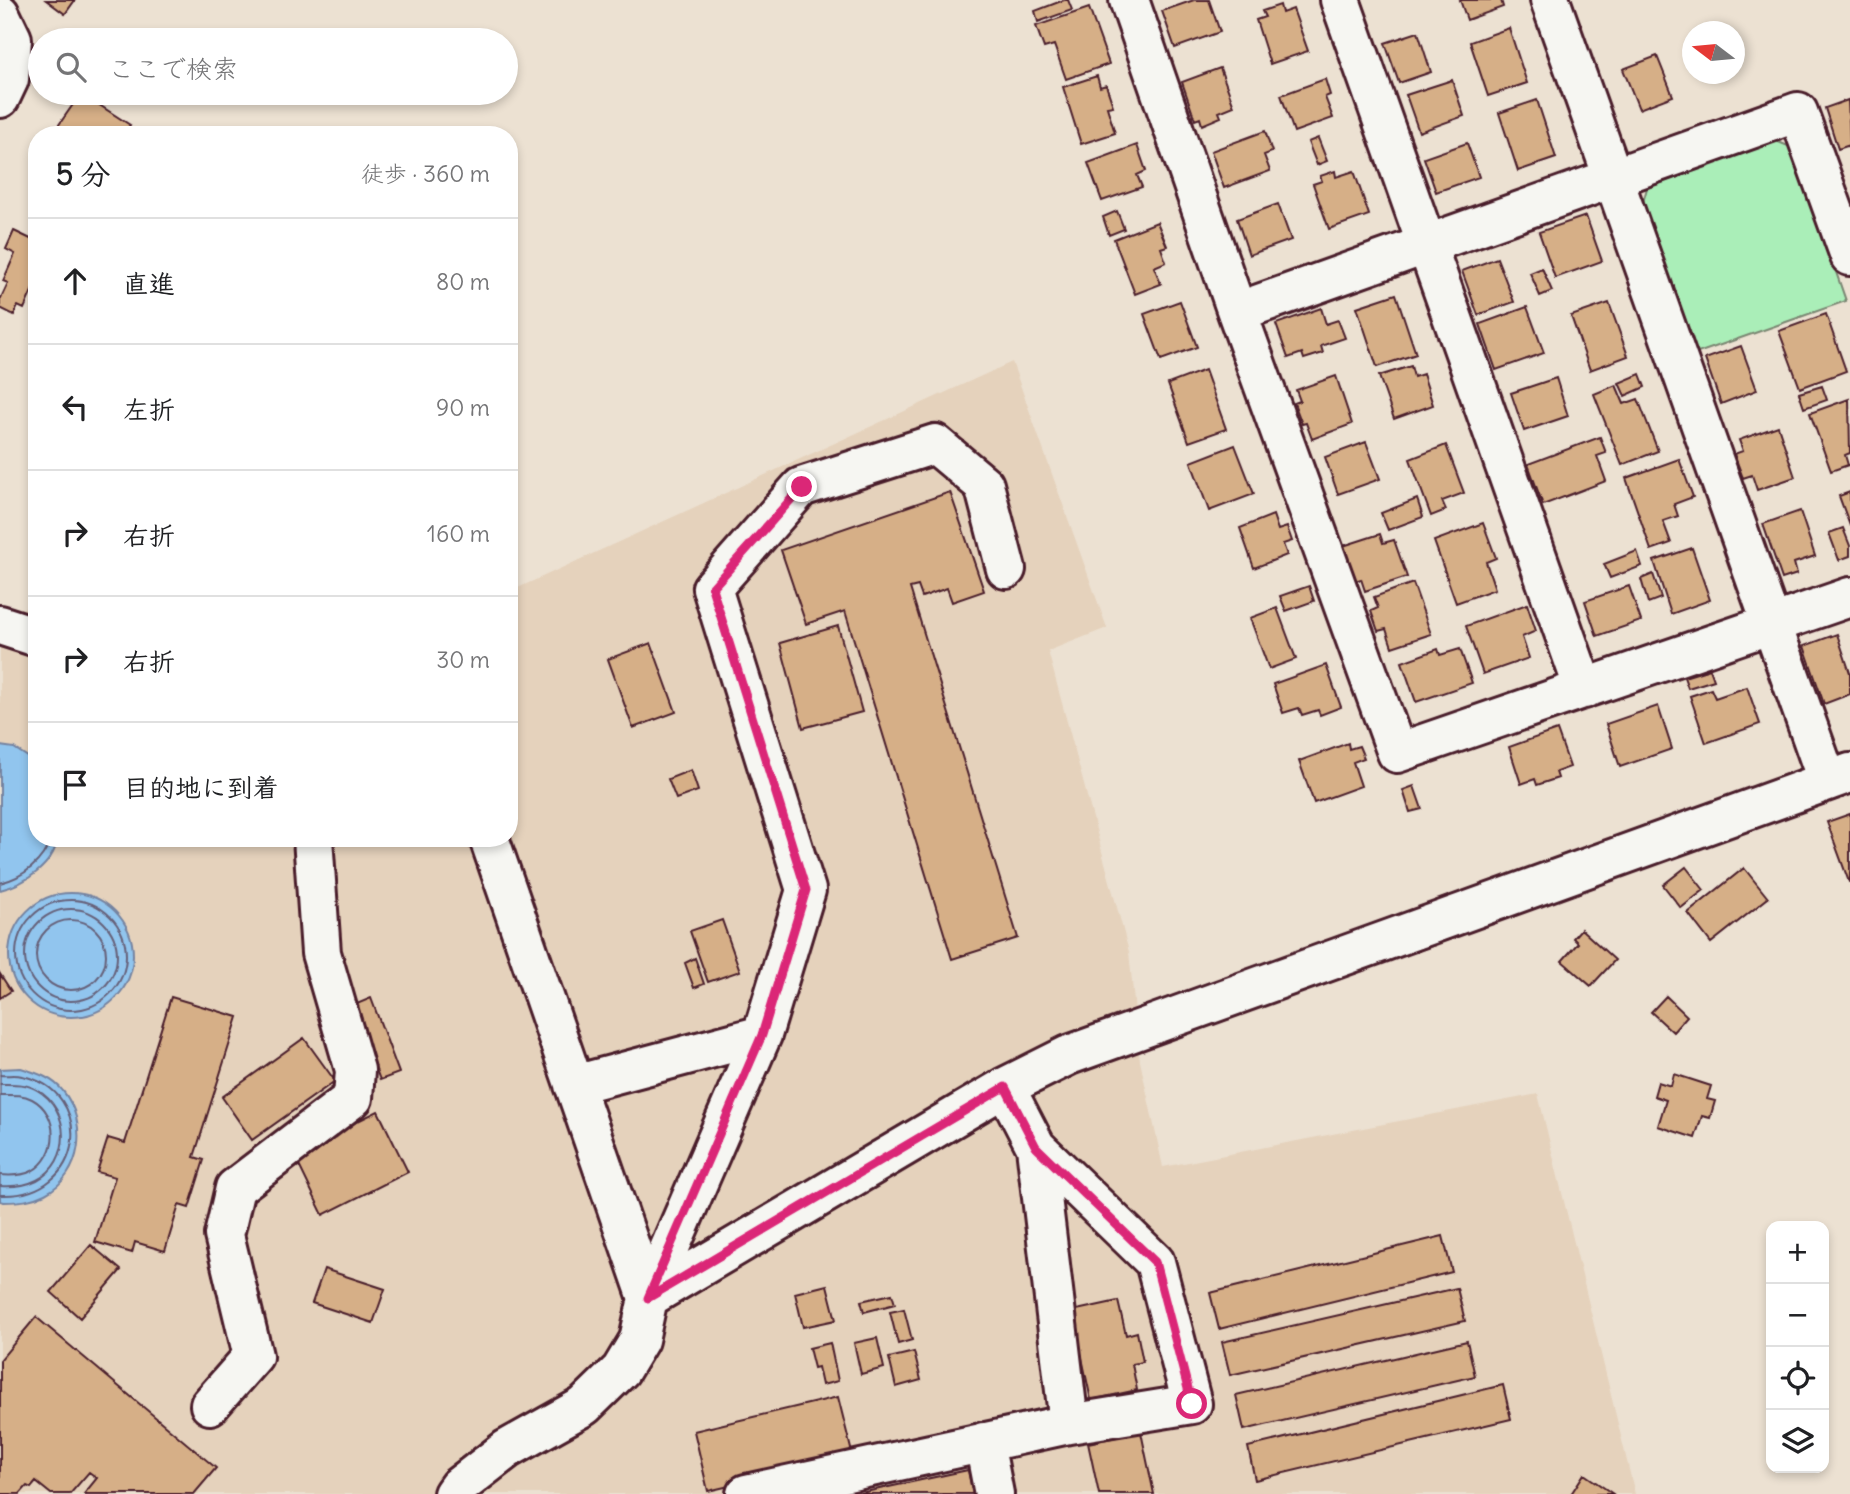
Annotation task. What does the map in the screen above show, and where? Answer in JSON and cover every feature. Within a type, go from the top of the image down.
[{"type":"street","points":[[1129,0],[1237,312],[1397,753],[1850,597]]},
{"type":"street","points":[[1340,0],[1584,690]]},
{"type":"street","points":[[648,1298],[1005,1087],[1069,1055],[1838,776],[1773,625],[1550,0]]},
{"type":"street","points":[[0,13],[12,39],[9,79],[0,97]]},
{"type":"street","points":[[1237,312],[1798,112],[1850,256]]},
{"type":"street","points":[[453,1494],[458,1487],[507,1450],[584,1406],[621,1370],[639,1340],[648,1298],[762,1035],[806,890],[712,588],[802,487],[935,444],[984,485],[1006,569]]},
{"type":"street","points":[[0,625],[28,633]]},
{"type":"street","points":[[210,1405],[253,1356],[223,1235],[235,1188],[353,1098],[355,1070],[321,953],[314,847]]},
{"type":"street","points":[[492,847],[648,1298]]},
{"type":"street","points":[[574,1085],[762,1035]]},
{"type":"street","points":[[746,1494],[1069,1424],[1192,1404],[1155,1262],[1036,1147],[1005,1087]]},
{"type":"street","points":[[1036,1147],[1069,1424]]},
{"type":"street","points":[[984,1442],[994,1494]]},
{"type":"shaded area","points":[[1012,362],[1107,628],[1048,651],[1129,952],[1140,1061],[1163,1167],[1538,1094],[1635,1494],[0,1494],[0,609],[28,608],[28,847],[518,847],[518,588]]},
{"type":"green space","points":[[1776,141],[1793,148],[1846,301],[1695,354],[1642,206],[1647,188]]},
{"type":"water","points":[[0,746],[14,748],[28,757],[28,847],[55,847],[36,872],[19,883],[0,890]]},
{"type":"water","points":[[71,893],[95,898],[115,911],[128,931],[133,955],[128,979],[115,999],[95,1012],[71,1017],[47,1012],[27,999],[14,979],[9,955],[14,931],[27,911],[47,898]]},
{"type":"water","points":[[21,1068],[50,1079],[63,1091],[76,1118],[78,1147],[74,1161],[58,1185],[35,1198],[4,1202],[0,1201],[0,1069]]},
{"type":"building","points":[[46,0],[75,0],[65,14]]},
{"type":"building","points":[[1068,0],[1072,10],[1038,22],[1035,11]]},
{"type":"building","points":[[1194,0],[1209,0],[1220,32],[1175,48],[1162,11]]},
{"type":"building","points":[[1460,0],[1501,0],[1503,7],[1467,20]]},
{"type":"building","points":[[1280,5],[1282,13],[1293,9],[1308,51],[1270,64],[1256,20],[1265,17],[1262,11]]},
{"type":"building","points":[[1089,8],[1109,64],[1066,79],[1054,45],[1044,48],[1036,26]]},
{"type":"building","points":[[1509,28],[1527,83],[1488,96],[1470,42]]},
{"type":"building","points":[[1418,32],[1431,72],[1399,83],[1385,43]]},
{"type":"building","points":[[1657,56],[1673,96],[1639,109],[1623,69]]},
{"type":"building","points":[[1220,68],[1234,106],[1219,112],[1221,117],[1202,125],[1200,118],[1195,120],[1182,82]]},
{"type":"building","points":[[1097,76],[1100,87],[1106,85],[1113,106],[1107,107],[1115,133],[1081,144],[1063,87]]},
{"type":"building","points":[[1325,79],[1330,95],[1325,97],[1333,118],[1294,132],[1281,95]]},
{"type":"building","points":[[1452,80],[1464,116],[1419,132],[1406,95]]},
{"type":"building","points":[[1537,100],[1556,158],[1518,171],[1499,113]]},
{"type":"building","points":[[1848,100],[1850,145],[1838,149],[1825,108]]},
{"type":"building","points":[[73,105],[99,105],[130,125],[129,126],[58,126]]},
{"type":"building","points":[[1265,131],[1272,152],[1264,155],[1270,171],[1224,188],[1211,151]]},
{"type":"building","points":[[1318,138],[1327,161],[1317,165],[1308,142]]},
{"type":"building","points":[[1467,143],[1479,177],[1436,192],[1424,158]]},
{"type":"building","points":[[1137,145],[1146,171],[1137,175],[1142,187],[1102,201],[1088,163]]},
{"type":"building","points":[[1335,171],[1336,177],[1354,171],[1369,215],[1329,229],[1313,184],[1322,181],[1320,176]]},
{"type":"building","points":[[1278,204],[1291,240],[1249,255],[1237,219]]},
{"type":"building","points":[[1117,211],[1124,229],[1109,235],[1103,217]]},
{"type":"building","points":[[1586,216],[1602,261],[1555,278],[1539,232]]},
{"type":"building","points":[[1157,222],[1167,246],[1161,248],[1166,262],[1154,267],[1161,284],[1135,294],[1114,239]]},
{"type":"building","points":[[14,231],[28,238],[28,300],[24,309],[18,306],[14,315],[0,308],[0,300],[8,283],[3,281],[15,254],[6,249]]},
{"type":"building","points":[[1497,258],[1514,302],[1478,315],[1462,271]]},
{"type":"building","points":[[1542,268],[1552,291],[1540,296],[1530,273]]},
{"type":"building","points":[[1396,294],[1416,354],[1377,367],[1357,307]]},
{"type":"building","points":[[1180,301],[1197,347],[1161,360],[1144,314]]},
{"type":"building","points":[[1609,303],[1628,356],[1590,370],[1571,316]]},
{"type":"building","points":[[1527,307],[1544,353],[1496,370],[1480,324]]},
{"type":"building","points":[[1321,308],[1326,324],[1338,320],[1345,338],[1321,346],[1323,353],[1304,359],[1302,353],[1288,358],[1276,324]]},
{"type":"building","points":[[1826,314],[1846,371],[1800,388],[1779,331]]},
{"type":"building","points":[[1741,346],[1757,390],[1721,404],[1705,359]]},
{"type":"building","points":[[1411,366],[1414,377],[1423,374],[1433,405],[1394,419],[1379,376]]},
{"type":"building","points":[[1205,370],[1226,429],[1189,442],[1168,384]]},
{"type":"building","points":[[1640,374],[1645,387],[1625,396],[1619,383]]},
{"type":"building","points":[[1336,376],[1352,424],[1312,439],[1306,423],[1302,424],[1294,403],[1300,401],[1296,390]]},
{"type":"building","points":[[1556,378],[1568,416],[1524,431],[1511,393]]},
{"type":"building","points":[[1616,385],[1624,404],[1638,399],[1658,451],[1622,465],[1594,394]]},
{"type":"building","points":[[1822,386],[1827,400],[1804,408],[1799,393]]},
{"type":"building","points":[[1849,399],[1850,453],[1845,455],[1848,465],[1831,471],[1810,413]]},
{"type":"building","points":[[1778,426],[1795,477],[1757,490],[1752,475],[1743,478],[1734,454],[1743,451],[1739,440]]},
{"type":"building","points":[[1600,437],[1606,453],[1597,456],[1606,481],[1543,505],[1528,464]]},
{"type":"building","points":[[1366,442],[1380,479],[1338,494],[1325,457]]},
{"type":"building","points":[[1235,445],[1254,494],[1209,511],[1191,462]]},
{"type":"building","points":[[1446,445],[1464,493],[1442,501],[1446,510],[1431,516],[1410,459]]},
{"type":"building","points":[[1679,459],[1693,497],[1674,504],[1678,516],[1663,521],[1671,543],[1651,550],[1626,478]]},
{"type":"building","points":[[950,492],[984,591],[952,602],[947,588],[922,597],[918,586],[910,588],[1018,938],[952,959],[845,611],[806,624],[781,550]]},
{"type":"building","points":[[1850,492],[1850,526],[1839,496]]},
{"type":"building","points":[[1417,499],[1423,517],[1388,530],[1381,513]]},
{"type":"building","points":[[1800,511],[1815,556],[1794,563],[1797,574],[1782,579],[1763,524]]},
{"type":"building","points":[[1273,515],[1278,530],[1287,527],[1292,541],[1283,544],[1287,555],[1254,568],[1240,528]]},
{"type":"building","points":[[1483,523],[1496,558],[1486,562],[1495,589],[1456,603],[1434,541]]},
{"type":"building","points":[[1843,528],[1850,546],[1850,556],[1839,560],[1829,533]]},
{"type":"building","points":[[1380,534],[1383,543],[1394,540],[1407,577],[1365,591],[1361,579],[1355,581],[1343,546]]},
{"type":"building","points":[[1692,548],[1710,600],[1671,614],[1654,561]]},
{"type":"building","points":[[1637,551],[1642,566],[1610,578],[1604,564]]},
{"type":"building","points":[[1653,574],[1661,598],[1648,603],[1641,579]]},
{"type":"building","points":[[1413,583],[1431,634],[1392,647],[1386,629],[1378,631],[1371,611],[1378,608],[1374,597]]},
{"type":"building","points":[[1309,586],[1314,601],[1286,611],[1280,596]]},
{"type":"building","points":[[1629,586],[1641,621],[1597,636],[1585,601]]},
{"type":"building","points":[[1527,604],[1536,631],[1522,637],[1529,658],[1483,674],[1466,626]]},
{"type":"building","points":[[1277,608],[1296,659],[1269,669],[1250,618]]},
{"type":"building","points":[[838,626],[862,712],[803,728],[780,643]]},
{"type":"building","points":[[1837,634],[1850,673],[1850,694],[1824,704],[1804,646]]},
{"type":"building","points":[[651,643],[676,712],[633,728],[608,659]]},
{"type":"building","points":[[1438,649],[1440,655],[1460,649],[1472,683],[1416,702],[1402,662]]},
{"type":"building","points":[[1326,665],[1341,707],[1320,715],[1318,710],[1302,715],[1299,708],[1283,713],[1273,684]]},
{"type":"building","points":[[1710,669],[1714,680],[1688,688],[1684,677]]},
{"type":"building","points":[[1747,687],[1760,724],[1706,743],[1690,696],[1711,689],[1715,698]]},
{"type":"building","points":[[1658,706],[1672,749],[1620,767],[1606,724]]},
{"type":"building","points":[[1557,730],[1570,767],[1556,772],[1558,778],[1537,785],[1535,779],[1521,784],[1509,747]]},
{"type":"building","points":[[1348,743],[1349,749],[1359,746],[1364,758],[1353,762],[1361,786],[1314,803],[1299,761]]},
{"type":"building","points":[[691,770],[698,791],[676,799],[668,779]]},
{"type":"building","points":[[1414,786],[1422,809],[1410,812],[1403,790]]},
{"type":"building","points":[[1850,814],[1850,882],[1849,882],[1827,822]]},
{"type":"building","points":[[1686,867],[1704,890],[1681,908],[1663,885]]},
{"type":"building","points":[[1744,868],[1768,898],[1711,943],[1688,913]]},
{"type":"building","points":[[722,920],[740,971],[708,982],[690,931]]},
{"type":"building","points":[[1581,929],[1615,960],[1591,986],[1562,961],[1578,943],[1573,938]]},
{"type":"building","points":[[695,958],[704,984],[694,988],[685,963]]},
{"type":"building","points":[[0,974],[11,991],[0,998]]},
{"type":"building","points":[[1666,996],[1687,1016],[1673,1032],[1651,1012]]},
{"type":"building","points":[[171,997],[238,1017],[194,1157],[204,1160],[189,1208],[179,1205],[165,1251],[135,1242],[132,1253],[95,1242],[115,1177],[97,1172],[108,1138],[125,1143]]},
{"type":"building","points":[[371,998],[399,1073],[380,1080],[352,1006]]},
{"type":"building","points":[[304,1038],[335,1081],[252,1140],[222,1097]]},
{"type":"building","points":[[1674,1074],[1711,1086],[1707,1099],[1715,1101],[1710,1118],[1702,1116],[1695,1138],[1658,1126],[1666,1100],[1654,1096],[1658,1082],[1671,1086]]},
{"type":"building","points":[[378,1111],[408,1172],[323,1215],[293,1153]]},
{"type":"building","points":[[1443,1236],[1452,1272],[1219,1329],[1210,1293]]},
{"type":"building","points":[[91,1245],[121,1270],[80,1318],[51,1292]]},
{"type":"building","points":[[324,1269],[385,1289],[373,1323],[312,1303]]},
{"type":"building","points":[[827,1285],[836,1320],[803,1327],[795,1293]]},
{"type":"building","points":[[1457,1288],[1465,1321],[1230,1375],[1222,1342]]},
{"type":"building","points":[[892,1294],[895,1304],[864,1312],[861,1301]]},
{"type":"building","points":[[1118,1301],[1126,1335],[1137,1332],[1143,1362],[1132,1364],[1137,1390],[1091,1400],[1072,1311]]},
{"type":"building","points":[[904,1309],[912,1340],[898,1344],[890,1312]]},
{"type":"building","points":[[36,1317],[216,1468],[194,1494],[84,1494],[97,1478],[89,1472],[70,1494],[51,1494],[36,1482],[31,1488],[27,1486],[20,1494],[0,1494],[0,1360]]},
{"type":"building","points":[[877,1338],[884,1368],[861,1374],[854,1343]]},
{"type":"building","points":[[1467,1341],[1475,1376],[1244,1430],[1236,1395]]},
{"type":"building","points":[[830,1343],[838,1381],[822,1385],[818,1367],[814,1368],[809,1348]]},
{"type":"building","points":[[914,1352],[921,1380],[896,1387],[889,1358]]},
{"type":"building","points":[[1503,1385],[1511,1419],[1255,1480],[1248,1447]]},
{"type":"building","points":[[838,1397],[853,1457],[708,1491],[694,1431]]},
{"type":"building","points":[[1141,1432],[1154,1494],[1099,1494],[1088,1443]]},
{"type":"building","points":[[968,1470],[973,1494],[856,1494]]},
{"type":"building","points":[[1584,1474],[1613,1494],[1571,1494]]},
{"type":"route","points":[[802,487],[712,588],[806,890],[762,1035],[648,1298],[1005,1087],[1036,1147],[1155,1262],[1192,1404]]}]
